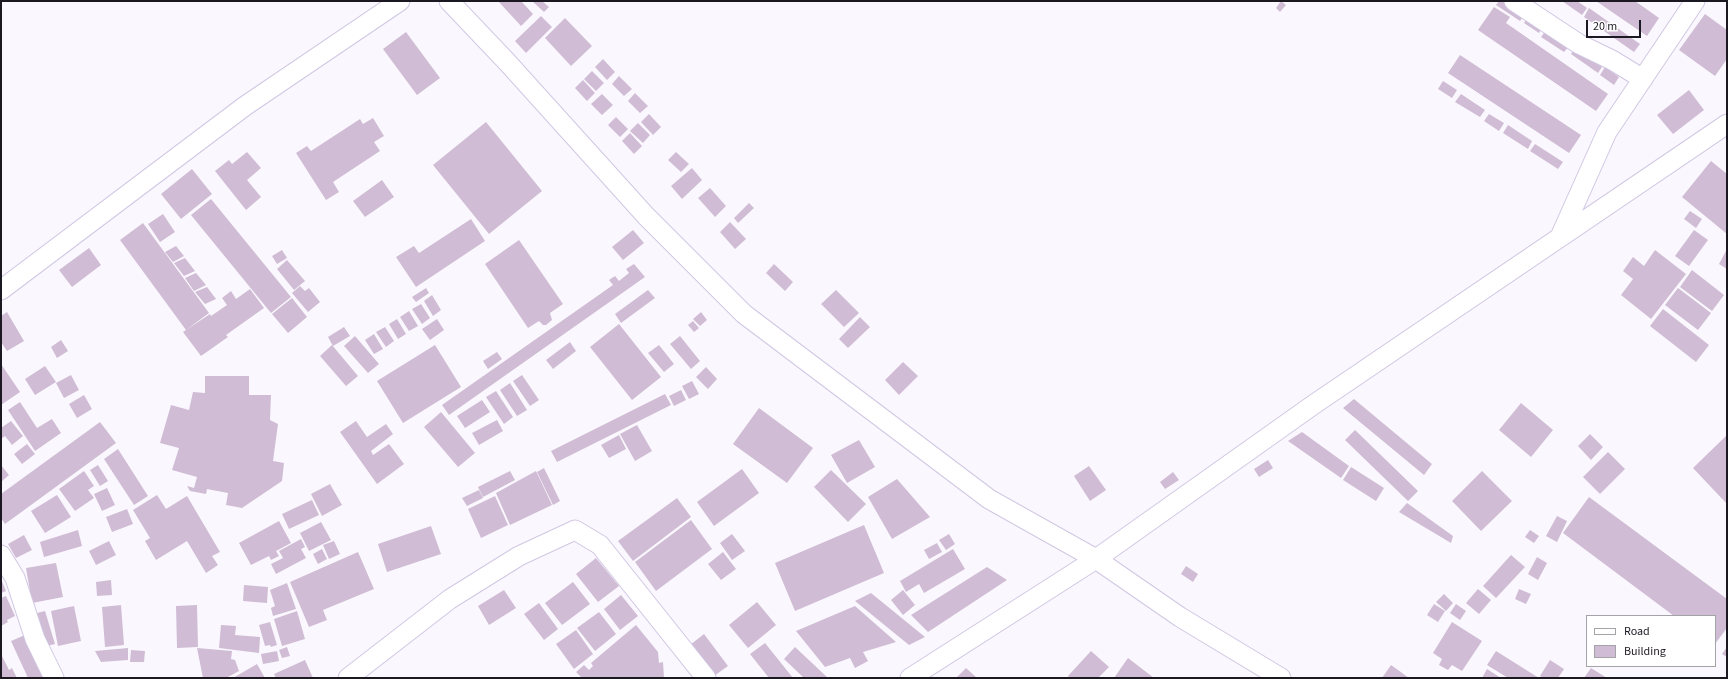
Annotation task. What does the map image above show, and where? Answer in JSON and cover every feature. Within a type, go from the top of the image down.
[{"type":"street","points":[[1,290],[245,106],[400,1]]},
{"type":"street","points":[[449,1],[507,62],[646,216],[744,314],[989,499],[1096,559],[1180,617],[1281,678]]},
{"type":"street","points":[[1514,1],[1579,44],[1612,60],[1643,79]]},
{"type":"street","points":[[1560,237],[1607,132],[1694,1]]},
{"type":"street","points":[[910,678],[1096,559],[1313,405],[1727,124]]},
{"type":"street","points":[[348,678],[450,599],[519,556],[575,530],[600,545],[706,678]]},
{"type":"street","points":[[1,555],[15,578],[35,639],[54,678]]},
{"type":"building","points":[[498,1],[521,1],[533,14],[521,26]]},
{"type":"building","points":[[532,1],[542,1],[549,7],[544,12]]},
{"type":"building","points":[[1281,1],[1286,5],[1280,12],[1276,8]]},
{"type":"building","points":[[1499,1],[1507,1],[1525,14],[1520,21],[1496,5]]},
{"type":"building","points":[[1562,1],[1577,1],[1587,8],[1582,15]]},
{"type":"building","points":[[1596,1],[1635,1],[1659,18],[1647,36]]},
{"type":"building","points":[[1494,7],[1510,17],[1506,23],[1608,94],[1596,111],[1478,30]]},
{"type":"building","points":[[1589,8],[1640,44],[1634,52],[1584,17]]},
{"type":"building","points":[[1705,14],[1727,30],[1727,59],[1715,76],[1679,50]]},
{"type":"building","points":[[541,16],[552,27],[526,53],[515,41]]},
{"type":"building","points":[[1528,16],[1543,26],[1539,33],[1524,23]]},
{"type":"building","points":[[565,18],[592,46],[571,66],[545,38]]},
{"type":"building","points":[[1547,29],[1570,45],[1564,52],[1541,37]]},
{"type":"building","points":[[406,32],[440,78],[417,95],[383,49]]},
{"type":"building","points":[[1575,48],[1602,67],[1598,73],[1571,54]]},
{"type":"building","points":[[1460,55],[1581,135],[1569,153],[1448,73]]},
{"type":"building","points":[[603,59],[615,72],[607,80],[595,67]]},
{"type":"building","points":[[1605,67],[1619,77],[1614,85],[1600,75]]},
{"type":"building","points":[[592,71],[604,83],[596,91],[584,79]]},
{"type":"building","points":[[619,76],[632,89],[624,96],[612,84]]},
{"type":"building","points":[[583,80],[595,93],[587,101],[575,88]]},
{"type":"building","points":[[1443,81],[1457,90],[1452,98],[1438,89]]},
{"type":"building","points":[[1689,90],[1704,110],[1673,134],[1657,115]]},
{"type":"building","points":[[635,93],[648,106],[640,113],[628,101]]},
{"type":"building","points":[[602,94],[613,105],[602,115],[591,104]]},
{"type":"building","points":[[1461,94],[1485,110],[1480,117],[1455,102]]},
{"type":"building","points":[[649,114],[661,127],[653,135],[641,122]]},
{"type":"building","points":[[1489,114],[1504,123],[1499,131],[1484,121]]},
{"type":"building","points":[[616,117],[628,129],[620,137],[608,125]]},
{"type":"building","points":[[373,118],[384,136],[374,142],[380,151],[333,182],[339,192],[326,200],[296,153],[307,146],[311,151],[360,119],[363,124]]},
{"type":"building","points":[[486,122],[542,191],[489,234],[433,165]]},
{"type":"building","points":[[638,123],[650,135],[643,143],[630,131]]},
{"type":"building","points":[[1508,125],[1532,141],[1528,149],[1503,133]]},
{"type":"building","points":[[630,133],[642,146],[634,154],[622,141]]},
{"type":"building","points":[[1535,144],[1563,162],[1558,169],[1530,151]]},
{"type":"building","points":[[247,152],[261,168],[247,180],[261,197],[246,210],[215,171],[229,160],[232,164]]},
{"type":"building","points":[[676,152],[689,164],[681,172],[668,160]]},
{"type":"building","points":[[1711,161],[1727,174],[1727,234],[1682,197]]},
{"type":"building","points":[[692,168],[702,180],[682,199],[671,186]]},
{"type":"building","points":[[192,169],[212,194],[181,219],[161,194]]},
{"type":"building","points":[[382,180],[394,197],[365,217],[353,201]]},
{"type":"building","points":[[710,188],[726,206],[715,217],[698,198]]},
{"type":"building","points":[[211,199],[291,297],[271,313],[191,215]]},
{"type":"building","points":[[749,203],[754,208],[738,223],[734,218]]},
{"type":"building","points":[[1690,211],[1702,219],[1696,228],[1684,219]]},
{"type":"building","points":[[163,214],[175,232],[160,242],[148,224]]},
{"type":"building","points":[[471,219],[485,241],[416,287],[396,257],[414,246],[419,253]]},
{"type":"building","points":[[730,222],[746,239],[735,249],[720,232]]},
{"type":"building","points":[[143,223],[209,313],[186,330],[120,240]]},
{"type":"building","points":[[633,230],[644,243],[623,260],[612,247]]},
{"type":"building","points":[[1694,230],[1708,240],[1689,266],[1675,256]]},
{"type":"building","points":[[519,240],[563,304],[550,313],[552,320],[546,325],[543,325],[539,321],[528,328],[485,264]]},
{"type":"building","points":[[176,246],[184,256],[173,262],[165,252]]},
{"type":"building","points":[[89,248],[101,265],[72,287],[59,270]]},
{"type":"building","points":[[1727,249],[1727,269],[1719,264]]},
{"type":"building","points":[[282,250],[287,258],[277,264],[272,256]]},
{"type":"building","points":[[1655,250],[1686,274],[1651,319],[1621,295],[1633,279],[1623,271],[1633,257],[1644,266]]},
{"type":"building","points":[[185,258],[195,271],[184,276],[174,263]]},
{"type":"building","points":[[287,260],[305,281],[294,290],[277,269]]},
{"type":"building","points":[[634,264],[645,277],[449,415],[442,405],[613,285],[609,280],[615,276],[619,281],[629,273],[626,269]]},
{"type":"building","points":[[774,264],[793,282],[785,291],[766,273]]},
{"type":"building","points":[[1692,270],[1724,295],[1712,311],[1680,287]]},
{"type":"building","points":[[196,273],[206,285],[194,291],[185,278]]},
{"type":"building","points":[[300,286],[305,291],[309,288],[320,302],[308,312],[292,293]]},
{"type":"building","points":[[207,287],[216,299],[205,304],[195,292]]},
{"type":"building","points":[[426,288],[429,293],[416,302],[412,297]]},
{"type":"building","points":[[1678,288],[1711,313],[1698,330],[1665,305]]},
{"type":"building","points":[[250,289],[264,308],[226,335],[228,337],[201,356],[183,332],[210,314],[211,316],[227,305],[222,298],[231,291],[236,299]]},
{"type":"building","points":[[648,290],[655,298],[621,323],[615,314]]},
{"type":"building","points":[[836,290],[859,313],[844,327],[821,304]]},
{"type":"building","points":[[432,295],[441,310],[433,316],[424,301]]},
{"type":"building","points":[[292,298],[307,317],[288,333],[272,314]]},
{"type":"building","points":[[421,304],[430,318],[422,324],[412,309]]},
{"type":"building","points":[[1663,309],[1709,345],[1696,362],[1650,326]]},
{"type":"building","points":[[409,311],[418,326],[409,331],[400,317]]},
{"type":"building","points":[[7,312],[24,341],[7,351],[1,342],[1,316]]},
{"type":"building","points":[[701,312],[707,320],[700,326],[693,319]]},
{"type":"building","points":[[860,317],[870,327],[848,348],[839,339]]},
{"type":"building","points":[[397,319],[406,334],[398,339],[389,324]]},
{"type":"building","points":[[437,319],[444,330],[430,340],[422,329]]},
{"type":"building","points":[[693,321],[699,328],[694,332],[688,325]]},
{"type":"building","points":[[619,324],[661,377],[632,400],[590,347]]},
{"type":"building","points":[[344,327],[350,336],[333,346],[328,337]]},
{"type":"building","points":[[385,327],[394,341],[386,347],[376,332]]},
{"type":"building","points":[[374,334],[383,349],[374,354],[365,340]]},
{"type":"building","points":[[355,336],[379,364],[368,373],[344,346]]},
{"type":"building","points":[[680,336],[700,361],[691,369],[670,344]]},
{"type":"building","points":[[61,340],[68,351],[57,358],[51,347]]},
{"type":"building","points":[[570,342],[576,351],[553,369],[546,360]]},
{"type":"building","points":[[332,345],[358,376],[346,386],[320,356]]},
{"type":"building","points":[[435,345],[461,387],[403,423],[377,381]]},
{"type":"building","points":[[659,345],[674,364],[664,372],[648,353]]},
{"type":"building","points":[[497,352],[502,359],[488,369],[483,361]]},
{"type":"building","points":[[903,362],[918,376],[899,395],[885,380]]},
{"type":"building","points":[[1,364],[20,392],[1,405]]},
{"type":"building","points":[[45,366],[56,382],[35,395],[25,379]]},
{"type":"building","points":[[706,367],[717,379],[708,389],[696,377]]},
{"type":"building","points":[[71,375],[79,390],[64,398],[56,383]]},
{"type":"building","points":[[522,375],[539,400],[530,406],[513,381]]},
{"type":"building","points":[[205,376],[249,376],[249,395],[271,395],[270,420],[278,424],[273,461],[284,463],[282,481],[242,508],[226,505],[228,493],[207,489],[206,494],[190,491],[187,486],[194,488],[197,477],[172,470],[179,448],[160,443],[171,405],[189,410],[193,392],[205,393]]},
{"type":"building","points":[[692,381],[699,394],[689,399],[682,386]]},
{"type":"building","points":[[510,383],[527,410],[517,416],[500,390]]},
{"type":"building","points":[[681,390],[686,400],[674,406],[669,396]]},
{"type":"building","points":[[496,391],[513,417],[504,424],[486,397]]},
{"type":"building","points":[[665,394],[671,405],[557,462],[551,451]]},
{"type":"building","points":[[84,395],[92,409],[77,418],[69,404]]},
{"type":"building","points":[[1354,399],[1432,464],[1424,475],[1343,408]]},
{"type":"building","points":[[482,400],[490,412],[465,428],[457,416]]},
{"type":"building","points":[[20,402],[37,428],[52,419],[61,433],[35,451],[8,410]]},
{"type":"building","points":[[1521,403],[1553,430],[1531,457],[1499,430]]},
{"type":"building","points":[[759,408],[813,448],[787,483],[733,444]]},
{"type":"building","points":[[441,412],[475,453],[458,467],[424,427]]},
{"type":"building","points":[[497,420],[503,431],[479,445],[472,433]]},
{"type":"building","points":[[11,421],[23,436],[12,445],[5,436],[1,439],[1,428]]},
{"type":"building","points":[[356,421],[367,437],[386,424],[393,434],[371,451],[373,455],[389,444],[404,464],[377,484],[340,432]]},
{"type":"building","points":[[100,422],[116,443],[5,524],[1,518],[1,494]]},
{"type":"building","points":[[637,425],[652,451],[635,461],[620,434]]},
{"type":"building","points":[[1355,430],[1418,491],[1408,501],[1345,440]]},
{"type":"building","points":[[1302,432],[1349,466],[1341,478],[1288,441]]},
{"type":"building","points":[[1590,434],[1603,447],[1591,460],[1578,446]]},
{"type":"building","points":[[619,435],[626,449],[609,458],[601,445]]},
{"type":"building","points":[[1727,435],[1727,504],[1693,468]]},
{"type":"building","points":[[859,440],[875,467],[847,483],[831,455]]},
{"type":"building","points":[[27,444],[35,454],[22,464],[14,454]]},
{"type":"building","points":[[118,449],[148,496],[134,505],[104,459]]},
{"type":"building","points":[[1608,452],[1625,469],[1600,494],[1583,477]]},
{"type":"building","points":[[1268,460],[1273,468],[1259,477],[1254,469]]},
{"type":"building","points":[[1,465],[9,475],[1,482]]},
{"type":"building","points":[[98,465],[108,481],[100,486],[90,470]]},
{"type":"building","points":[[1089,466],[1106,490],[1090,501],[1074,476]]},
{"type":"building","points":[[1351,467],[1384,488],[1376,501],[1343,480]]},
{"type":"building","points":[[544,468],[560,501],[553,505],[537,472]]},
{"type":"building","points":[[742,469],[759,493],[714,526],[697,502]]},
{"type":"building","points":[[831,470],[866,504],[848,522],[814,487]]},
{"type":"building","points":[[84,471],[94,486],[88,490],[94,498],[75,511],[59,489]]},
{"type":"building","points":[[510,471],[515,480],[483,497],[478,487]]},
{"type":"building","points":[[536,471],[552,505],[510,525],[496,493]]},
{"type":"building","points":[[1482,471],[1512,501],[1481,531],[1452,501]]},
{"type":"building","points":[[1173,472],[1179,480],[1165,489],[1160,482]]},
{"type":"building","points":[[897,479],[930,517],[892,539],[868,497]]},
{"type":"building","points":[[330,484],[342,505],[322,516],[311,494]]},
{"type":"building","points":[[107,488],[115,505],[102,511],[94,494]]},
{"type":"building","points":[[479,490],[483,498],[467,506],[462,498]]},
{"type":"building","points":[[57,495],[71,517],[45,533],[31,511]]},
{"type":"building","points":[[157,495],[166,509],[187,496],[220,552],[212,556],[218,565],[206,573],[187,541],[156,560],[145,541],[150,538],[133,510]]},
{"type":"building","points":[[495,496],[508,525],[481,538],[468,509]]},
{"type":"building","points":[[1589,497],[1727,599],[1727,628],[1716,643],[1716,615],[1673,615],[1563,533]]},
{"type":"building","points":[[677,498],[691,517],[633,561],[618,541]]},
{"type":"building","points":[[312,500],[319,515],[289,529],[282,514]]},
{"type":"building","points":[[1407,503],[1453,536],[1451,543],[1399,512]]},
{"type":"building","points":[[127,509],[133,524],[112,532],[106,517]]},
{"type":"building","points":[[1557,516],[1567,521],[1557,542],[1546,536]]},
{"type":"building","points":[[691,520],[712,549],[656,591],[635,562]]},
{"type":"building","points":[[279,521],[291,543],[276,551],[279,556],[271,560],[269,556],[251,565],[239,543]]},
{"type":"building","points":[[321,522],[331,540],[309,551],[300,533]]},
{"type":"building","points":[[864,525],[884,573],[795,611],[775,563]]},
{"type":"building","points":[[431,526],[441,554],[387,572],[378,544]]},
{"type":"building","points":[[78,530],[82,546],[44,557],[40,542]]},
{"type":"building","points":[[1530,530],[1539,536],[1534,543],[1525,537]]},
{"type":"building","points":[[732,534],[745,551],[732,560],[720,543]]},
{"type":"building","points":[[949,534],[955,544],[946,550],[939,540]]},
{"type":"building","points":[[24,535],[32,550],[16,558],[8,544]]},
{"type":"building","points":[[301,539],[305,547],[301,549],[306,558],[276,574],[271,564],[283,558],[279,551]]},
{"type":"building","points":[[109,541],[116,555],[96,565],[89,551]]},
{"type":"building","points":[[334,541],[340,554],[329,559],[323,545]]},
{"type":"building","points":[[937,543],[942,552],[929,559],[924,550]]},
{"type":"building","points":[[322,549],[327,559],[318,564],[313,554]]},
{"type":"building","points":[[953,549],[965,569],[924,593],[919,584],[906,592],[900,581]]},
{"type":"building","points":[[358,552],[374,589],[323,610],[327,620],[309,627],[290,582]]},
{"type":"building","points":[[723,552],[736,569],[721,580],[708,564]]},
{"type":"building","points":[[1511,555],[1525,567],[1496,598],[1483,586]]},
{"type":"building","points":[[1537,557],[1547,563],[1538,580],[1528,574]]},
{"type":"building","points":[[596,558],[619,586],[598,602],[576,574]]},
{"type":"building","points":[[56,563],[63,597],[32,603],[26,568]]},
{"type":"building","points":[[1186,566],[1198,574],[1193,582],[1181,574]]},
{"type":"building","points":[[987,567],[1007,580],[928,632],[911,615]]},
{"type":"building","points":[[1,579],[6,591],[1,593]]},
{"type":"building","points":[[111,580],[112,595],[97,596],[96,582]]},
{"type":"building","points":[[573,582],[590,604],[562,625],[545,603]]},
{"type":"building","points":[[287,583],[296,609],[273,616],[271,608],[275,606],[270,590]]},
{"type":"building","points":[[244,585],[268,587],[267,603],[243,601]]},
{"type":"building","points":[[1478,589],[1491,600],[1479,614],[1466,603]]},
{"type":"building","points":[[1519,589],[1531,594],[1526,604],[1515,599]]},
{"type":"building","points":[[504,590],[516,608],[489,625],[478,606]]},
{"type":"building","points":[[903,590],[915,605],[903,615],[891,600]]},
{"type":"building","points":[[871,593],[925,637],[909,645],[855,601]]},
{"type":"building","points":[[1444,594],[1453,603],[1446,611],[1436,602]]},
{"type":"building","points":[[621,595],[638,616],[620,630],[604,609]]},
{"type":"building","points":[[6,596],[15,616],[7,620],[8,622],[1,626],[1,598]]},
{"type":"building","points":[[757,602],[776,625],[748,648],[729,625]]},
{"type":"building","points":[[539,603],[558,629],[544,640],[524,614]]},
{"type":"building","points":[[1434,604],[1445,611],[1438,622],[1427,615]]},
{"type":"building","points":[[1456,604],[1466,611],[1460,620],[1450,613]]},
{"type":"building","points":[[121,605],[124,645],[105,647],[102,607]]},
{"type":"building","points":[[197,605],[198,647],[177,648],[176,606]]},
{"type":"building","points":[[74,606],[81,641],[58,646],[51,611]]},
{"type":"building","points":[[855,606],[896,642],[863,652],[868,661],[855,668],[850,658],[825,667],[796,631]]},
{"type":"building","points":[[45,611],[55,644],[43,647],[33,614]]},
{"type":"building","points":[[297,611],[305,639],[282,646],[274,619]]},
{"type":"building","points":[[599,612],[616,634],[595,651],[577,628]]},
{"type":"building","points":[[270,622],[277,645],[271,647],[270,645],[265,646],[259,625]]},
{"type":"building","points":[[1452,622],[1482,641],[1462,671],[1452,665],[1448,670],[1439,665],[1442,659],[1433,653]]},
{"type":"building","points":[[221,625],[236,626],[235,635],[260,637],[259,653],[219,648]]},
{"type":"building","points":[[636,625],[658,652],[659,663],[663,662],[664,678],[582,678],[576,672],[584,665],[589,670],[593,666],[591,663]]},
{"type":"building","points":[[576,630],[593,654],[574,669],[556,644]]},
{"type":"building","points":[[704,634],[728,666],[714,676],[690,645]]},
{"type":"building","points":[[25,635],[45,678],[28,678],[11,641]]},
{"type":"building","points":[[765,643],[793,678],[769,678],[750,654]]},
{"type":"building","points":[[287,647],[290,656],[282,658],[279,650]]},
{"type":"building","points":[[795,647],[828,678],[804,678],[784,659]]},
{"type":"building","points":[[1727,647],[1727,657],[1722,654]]},
{"type":"building","points":[[128,648],[128,660],[101,662],[95,651]]},
{"type":"building","points":[[197,648],[232,651],[231,659],[235,660],[239,671],[226,678],[203,678]]},
{"type":"building","points":[[131,650],[145,651],[144,662],[130,662]]},
{"type":"building","points":[[277,651],[279,661],[263,664],[261,654]]},
{"type":"building","points":[[1091,651],[1109,667],[1098,678],[1070,678],[1068,676]]},
{"type":"building","points":[[1496,651],[1539,678],[1508,678],[1487,665]]},
{"type":"building","points":[[1,654],[9,670],[12,668],[17,678],[1,678]]},
{"type":"building","points":[[1128,658],[1154,678],[1114,678]]},
{"type":"building","points":[[305,660],[313,678],[276,678],[274,674]]},
{"type":"building","points":[[1550,660],[1564,669],[1558,678],[1543,678],[1540,676]]},
{"type":"building","points":[[257,664],[265,678],[233,678]]},
{"type":"building","points":[[1391,665],[1409,678],[1382,678]]},
{"type":"building","points":[[966,668],[977,678],[956,678]]},
{"type":"building","points":[[1591,668],[1607,678],[1584,678]]},
{"type":"building","points":[[1487,669],[1501,678],[1482,678]]}]
